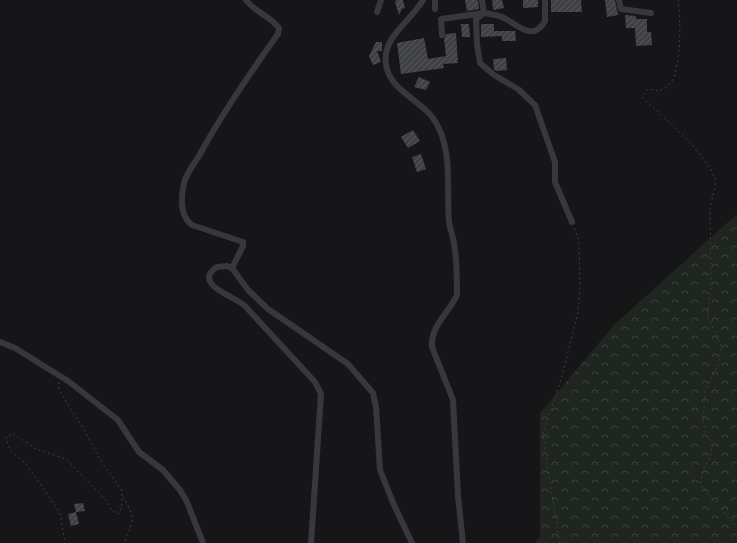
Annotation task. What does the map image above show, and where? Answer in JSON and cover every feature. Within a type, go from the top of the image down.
[{"type":"street","points":[[232,268],[243,246],[243,242],[192,225],[186,221],[183,215],[183,200],[184,182],[207,140],[247,77],[278,34],[279,28],[274,22],[254,10],[246,0]]},
{"type":"street","points":[[377,12],[381,0]]},
{"type":"street","points":[[423,0],[411,17],[394,34],[388,47],[386,63],[388,73],[401,91],[432,118],[442,137],[447,158],[449,223],[454,242],[457,295],[439,320],[439,324],[431,339],[432,347],[453,400],[458,496],[463,543]]},
{"type":"street","points":[[435,0],[435,9]]},
{"type":"street","points":[[482,0],[484,13]]},
{"type":"street","points":[[442,35],[440,19],[484,13],[501,17],[520,28],[531,31],[537,30],[545,21],[545,0]]},
{"type":"street","points":[[619,0],[621,9],[651,13]]},
{"type":"street","points":[[484,13],[476,19],[477,44],[480,63],[494,75],[518,89],[535,105],[555,162],[555,182],[572,222]]},
{"type":"street","points":[[311,543],[321,394],[315,382],[245,306],[235,298],[220,293],[212,286],[210,274],[213,269],[222,266],[232,268],[248,290],[268,309],[348,364],[373,393],[376,407],[380,470],[394,506],[412,543]]},
{"type":"street","points":[[0,342],[15,348],[59,376],[93,399],[118,420],[142,456],[163,470],[185,499],[203,543]]},
{"type":"path","points":[[678,0],[680,13],[677,70],[671,83],[660,91],[648,89],[642,97],[690,142],[711,169],[716,182],[710,208],[711,287],[707,316],[721,344],[719,362],[705,392],[703,420],[706,434],[712,443],[711,455],[704,468],[700,485],[737,527]]},
{"type":"path","points":[[560,543],[546,464],[543,433],[562,376],[578,312],[580,287],[579,240],[572,222]]},
{"type":"path","points":[[59,376],[59,390],[86,432],[99,458],[122,491],[122,505],[119,514],[112,511],[106,500],[66,459],[34,448],[13,432],[6,438],[10,450],[27,464],[60,513],[65,543]]},
{"type":"path","points":[[122,496],[129,507],[132,522],[126,534],[125,543]]},
{"type":"green space","points":[[737,214],[737,543],[534,543],[540,537],[540,413],[614,325]]},
{"type":"building","points":[[396,0],[403,0],[405,8],[402,9],[399,15],[395,2]]},
{"type":"building","points":[[465,0],[478,0],[479,9],[467,11]]},
{"type":"building","points":[[492,0],[502,0],[504,8],[493,10]]},
{"type":"building","points":[[523,0],[538,0],[538,7],[523,8]]},
{"type":"building","points":[[551,0],[581,0],[582,12],[551,12]]},
{"type":"building","points":[[605,0],[615,0],[618,15],[607,17]]},
{"type":"building","points":[[625,15],[636,16],[636,19],[647,19],[647,32],[651,32],[652,45],[636,46],[635,28],[626,28]]},
{"type":"building","points":[[461,24],[469,24],[470,37],[462,37]]},
{"type":"building","points":[[481,24],[494,24],[494,31],[515,31],[516,41],[502,41],[502,36],[481,37]]},
{"type":"building","points":[[456,33],[458,63],[443,64],[444,68],[401,74],[397,43],[424,38],[428,59],[446,56],[444,39],[446,34]]},
{"type":"building","points":[[376,42],[382,42],[382,51],[377,51],[381,62],[373,65],[369,56]]},
{"type":"building","points":[[506,58],[507,70],[496,71],[494,69],[493,59]]},
{"type":"building","points":[[419,77],[430,82],[426,90],[414,87]]},
{"type":"building","points":[[413,130],[420,141],[408,148],[401,137]]},
{"type":"building","points":[[421,154],[426,169],[417,172],[412,157]]},
{"type":"building","points":[[83,503],[85,511],[76,512],[74,504]]},
{"type":"building","points":[[76,512],[79,524],[71,526],[68,514]]}]
